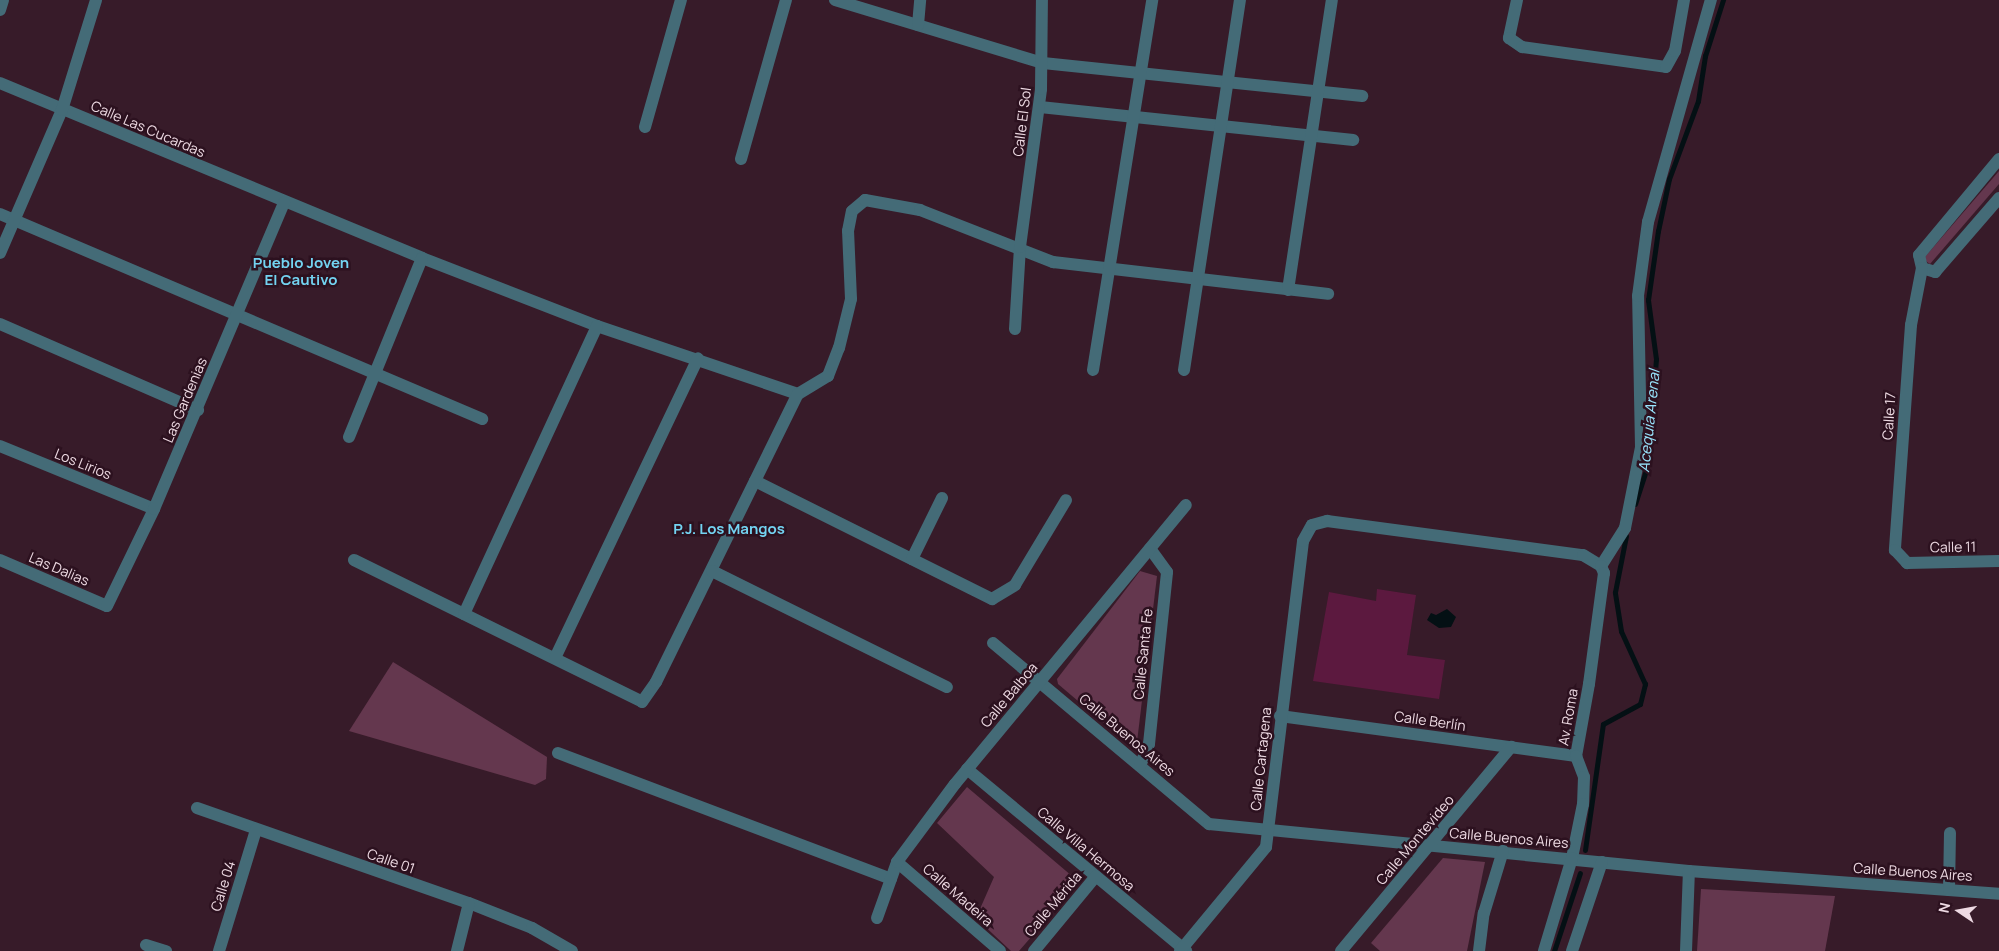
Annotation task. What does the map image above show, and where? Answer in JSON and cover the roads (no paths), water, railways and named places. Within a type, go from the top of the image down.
[{"type":"street","points":[[0,10],[3,0]]},
{"type":"street","points":[[0,253],[62,110],[96,0]]},
{"type":"street","points":[[645,127],[681,0]]},
{"type":"street","points":[[741,159],[786,0]]},
{"type":"street","points":[[836,0],[1043,62],[1362,96]]},
{"type":"street","points":[[918,25],[920,0]]},
{"type":"street","name":"Calle El Sol","points":[[1015,328],[1020,247],[1040,107],[1043,62],[1042,0]]},
{"type":"street","points":[[1093,370],[1152,0]]},
{"type":"street","points":[[1184,370],[1240,0]]},
{"type":"street","points":[[1288,290],[1313,136],[1332,0]]},
{"type":"street","points":[[1517,0],[1509,38],[1522,47],[1666,67],[1675,51],[1684,0]]},
{"type":"street","points":[[1602,569],[1624,528],[1641,447],[1638,296],[1648,222],[1711,0]]},
{"type":"street","name":"Calle Las Cucardas","points":[[0,83],[284,202],[596,326],[698,358],[798,394]]},
{"type":"street","points":[[1040,107],[1353,140]]},
{"type":"street","name":"Calle 17","points":[[1907,563],[1895,550],[1910,325],[1922,268],[1919,255],[1999,159]]},
{"type":"street","points":[[1922,268],[1935,272],[1999,198]]},
{"type":"street","points":[[354,560],[642,702],[712,571],[798,394],[828,376],[839,348],[852,299],[848,231],[852,211],[865,200],[920,210],[1020,247],[1052,262],[1328,294]]},
{"type":"street","name":"Las Gardenias","points":[[107,606],[154,510],[198,410],[284,202]]},
{"type":"street","points":[[0,214],[238,312],[374,375],[482,418]]},
{"type":"street","points":[[348,437],[422,258]]},
{"type":"street","points":[[0,324],[198,410]]},
{"type":"street","points":[[464,614],[596,326]]},
{"type":"street","points":[[555,658],[698,358]]},
{"type":"street","name":"Los Lirios","points":[[0,446],[154,510]]},
{"type":"street","points":[[755,481],[992,600],[1015,585],[1066,500]]},
{"type":"street","points":[[912,559],[942,498]]},
{"type":"street","name":"Calle Balboa","points":[[877,918],[897,862],[967,769],[1186,505]]},
{"type":"street","name":"Calle Cartagena","points":[[1183,950],[1266,847],[1270,830],[1269,796],[1303,541],[1312,525],[1327,520],[1583,555],[1602,569]]},
{"type":"street","name":"Calle Santa Fe","points":[[1140,766],[1149,744],[1167,572],[1150,549]]},
{"type":"street","name":"Las Dalias","points":[[0,560],[107,606]]},
{"type":"street","name":"Calle 11","points":[[1907,563],[1999,561]]},
{"type":"street","name":"Av. Roma","points":[[1544,951],[1572,858],[1584,777],[1576,756],[1602,569]]},
{"type":"street","points":[[712,571],[947,687]]},
{"type":"street","name":"Calle Buenos Aires","points":[[993,643],[1209,824],[1429,846],[1503,851],[1688,871],[1999,894]]},
{"type":"street","name":"Calle Berlín","points":[[1280,716],[1576,756]]},
{"type":"street","name":"Calle Montevideo","points":[[1341,951],[1511,747]]},
{"type":"street","points":[[558,753],[891,879]]},
{"type":"street","name":"Calle Villa Hermosa","points":[[967,769],[1183,950]]},
{"type":"street","name":"Calle 01","points":[[197,808],[469,903],[532,928],[572,951]]},
{"type":"street","name":"Calle 04","points":[[219,951],[256,830]]},
{"type":"street","points":[[1950,833],[1950,890]]},
{"type":"street","points":[[1479,951],[1484,912],[1503,851]]},
{"type":"street","name":"Calle Madeira","points":[[897,862],[1000,951]]},
{"type":"street","points":[[1572,951],[1602,862]]},
{"type":"street","points":[[1686,951],[1688,871]]},
{"type":"street","name":"Calle Mérida","points":[[1034,951],[1096,876]]},
{"type":"street","points":[[456,951],[469,903]]},
{"type":"street","points":[[146,945],[166,951]]},
{"type":"waterway","name":"Acequia Arenal","points":[[1635,504],[1646,470],[1651,425],[1656,359],[1648,300],[1658,231],[1669,179],[1698,101],[1705,56],[1723,0]]},
{"type":"waterway","name":"Acequia Arenal","points":[[1585,850],[1603,724],[1640,704],[1645,684],[1621,631],[1615,592],[1626,536]]},
{"type":"waterway","name":"Acequia Arenal","points":[[1554,951],[1580,873]]},
{"type":"district","name":"Pueblo Joven El Cautivo","points":[[301,270]]},
{"type":"district","name":"P.J. Los Mangos","points":[[729,529]]}]
